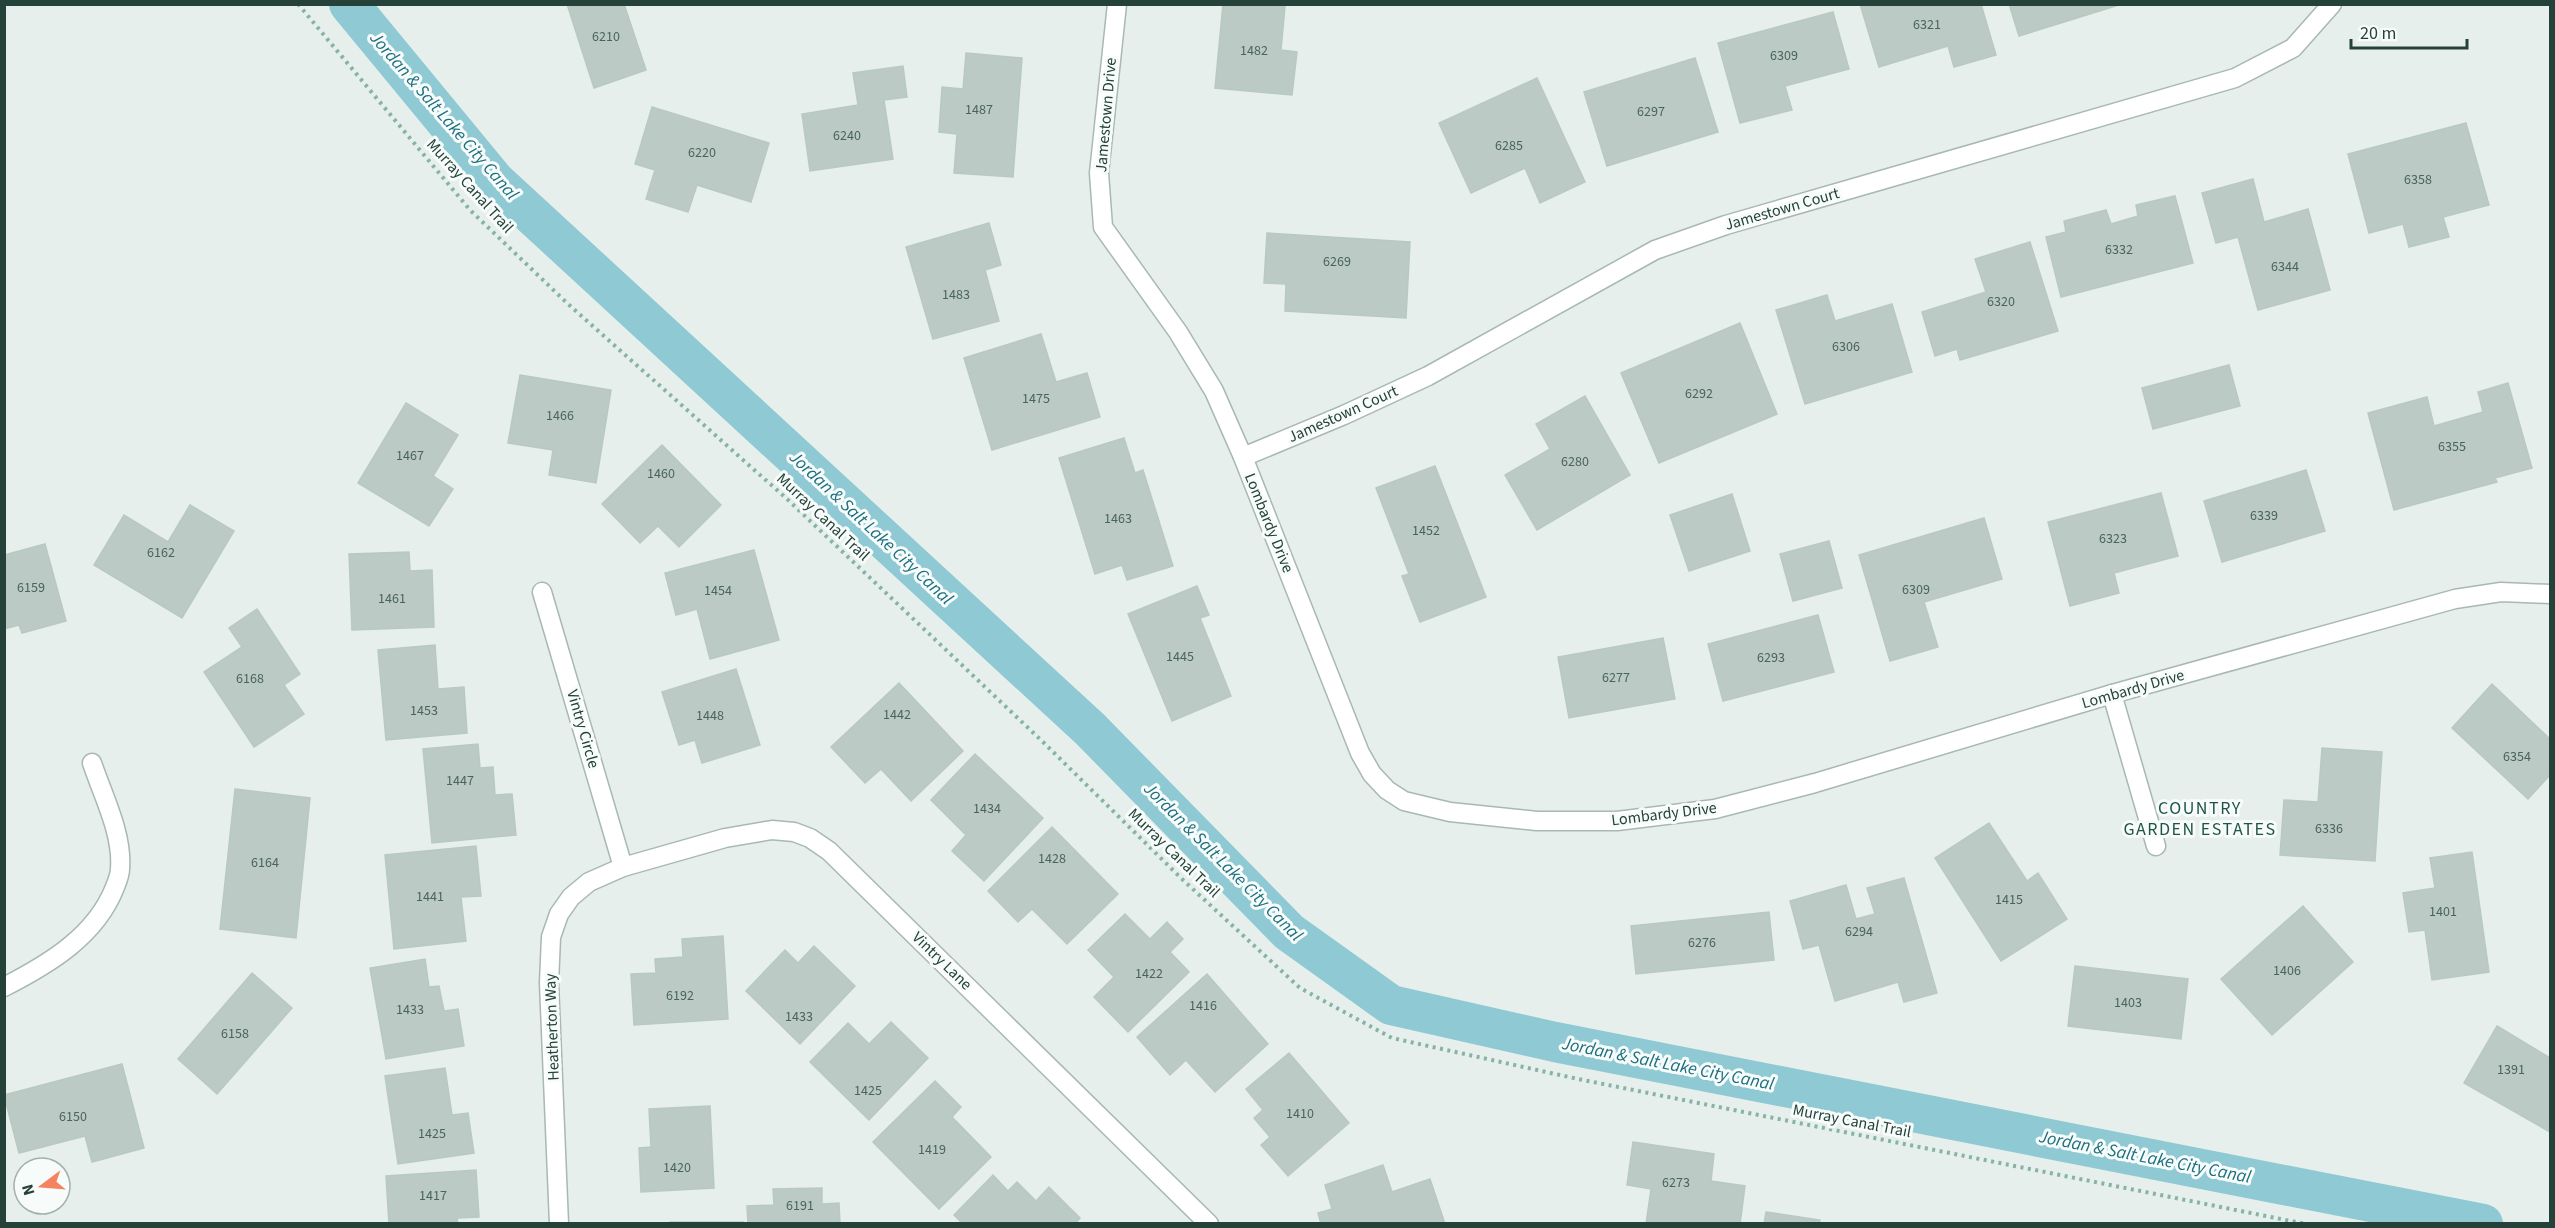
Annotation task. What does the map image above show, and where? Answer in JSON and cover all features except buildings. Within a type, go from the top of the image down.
[{"type":"street","name":"Jamestown Drive","points":[[1103,226],[1099,173],[1117,4]]},
{"type":"street","name":"Jamestown Court","points":[[1243,457],[1344,415],[1428,376],[1655,250],[1726,225],[2235,78],[2293,48],[2332,4]]},
{"type":"street","name":"Lombardy Drive","points":[[1103,226],[1178,332],[1214,391],[1243,457],[1360,753],[1372,774],[1387,790],[1404,801],[1450,812],[1537,821],[1617,821],[1715,809],[1815,783],[2112,694],[2455,599],[2501,592],[2550,594]]},
{"type":"street","name":"Vintry Circle","points":[[542,592],[624,867]]},
{"type":"street","points":[[2112,694],[2156,846]]},
{"type":"street","points":[[4,987],[43,967],[77,940],[106,908],[110,899],[121,871],[117,839],[92,763]]},
{"type":"street","name":"Vintry Lane","points":[[624,867],[725,837],[772,830],[794,832],[810,838],[837,859],[1209,1224]]},
{"type":"street","name":"Heatherton Way","points":[[560,1224],[549,983],[551,938],[559,914],[571,897],[589,882],[624,867]]},
{"type":"path","name":"Murray Canal Trail","points":[[298,4],[470,210],[568,304],[787,499],[1043,742],[1183,880],[1300,988],[1392,1038],[1578,1079],[2306,1224]]},
{"type":"waterway","name":"Jordan & Salt Lake City Canal","points":[[349,4],[495,181],[1090,729],[1289,932],[1391,1005],[1555,1042],[2483,1224]]},
{"type":"district","name":"COUNTRY GARDEN ESTATES","points":[[2200,818]]}]
